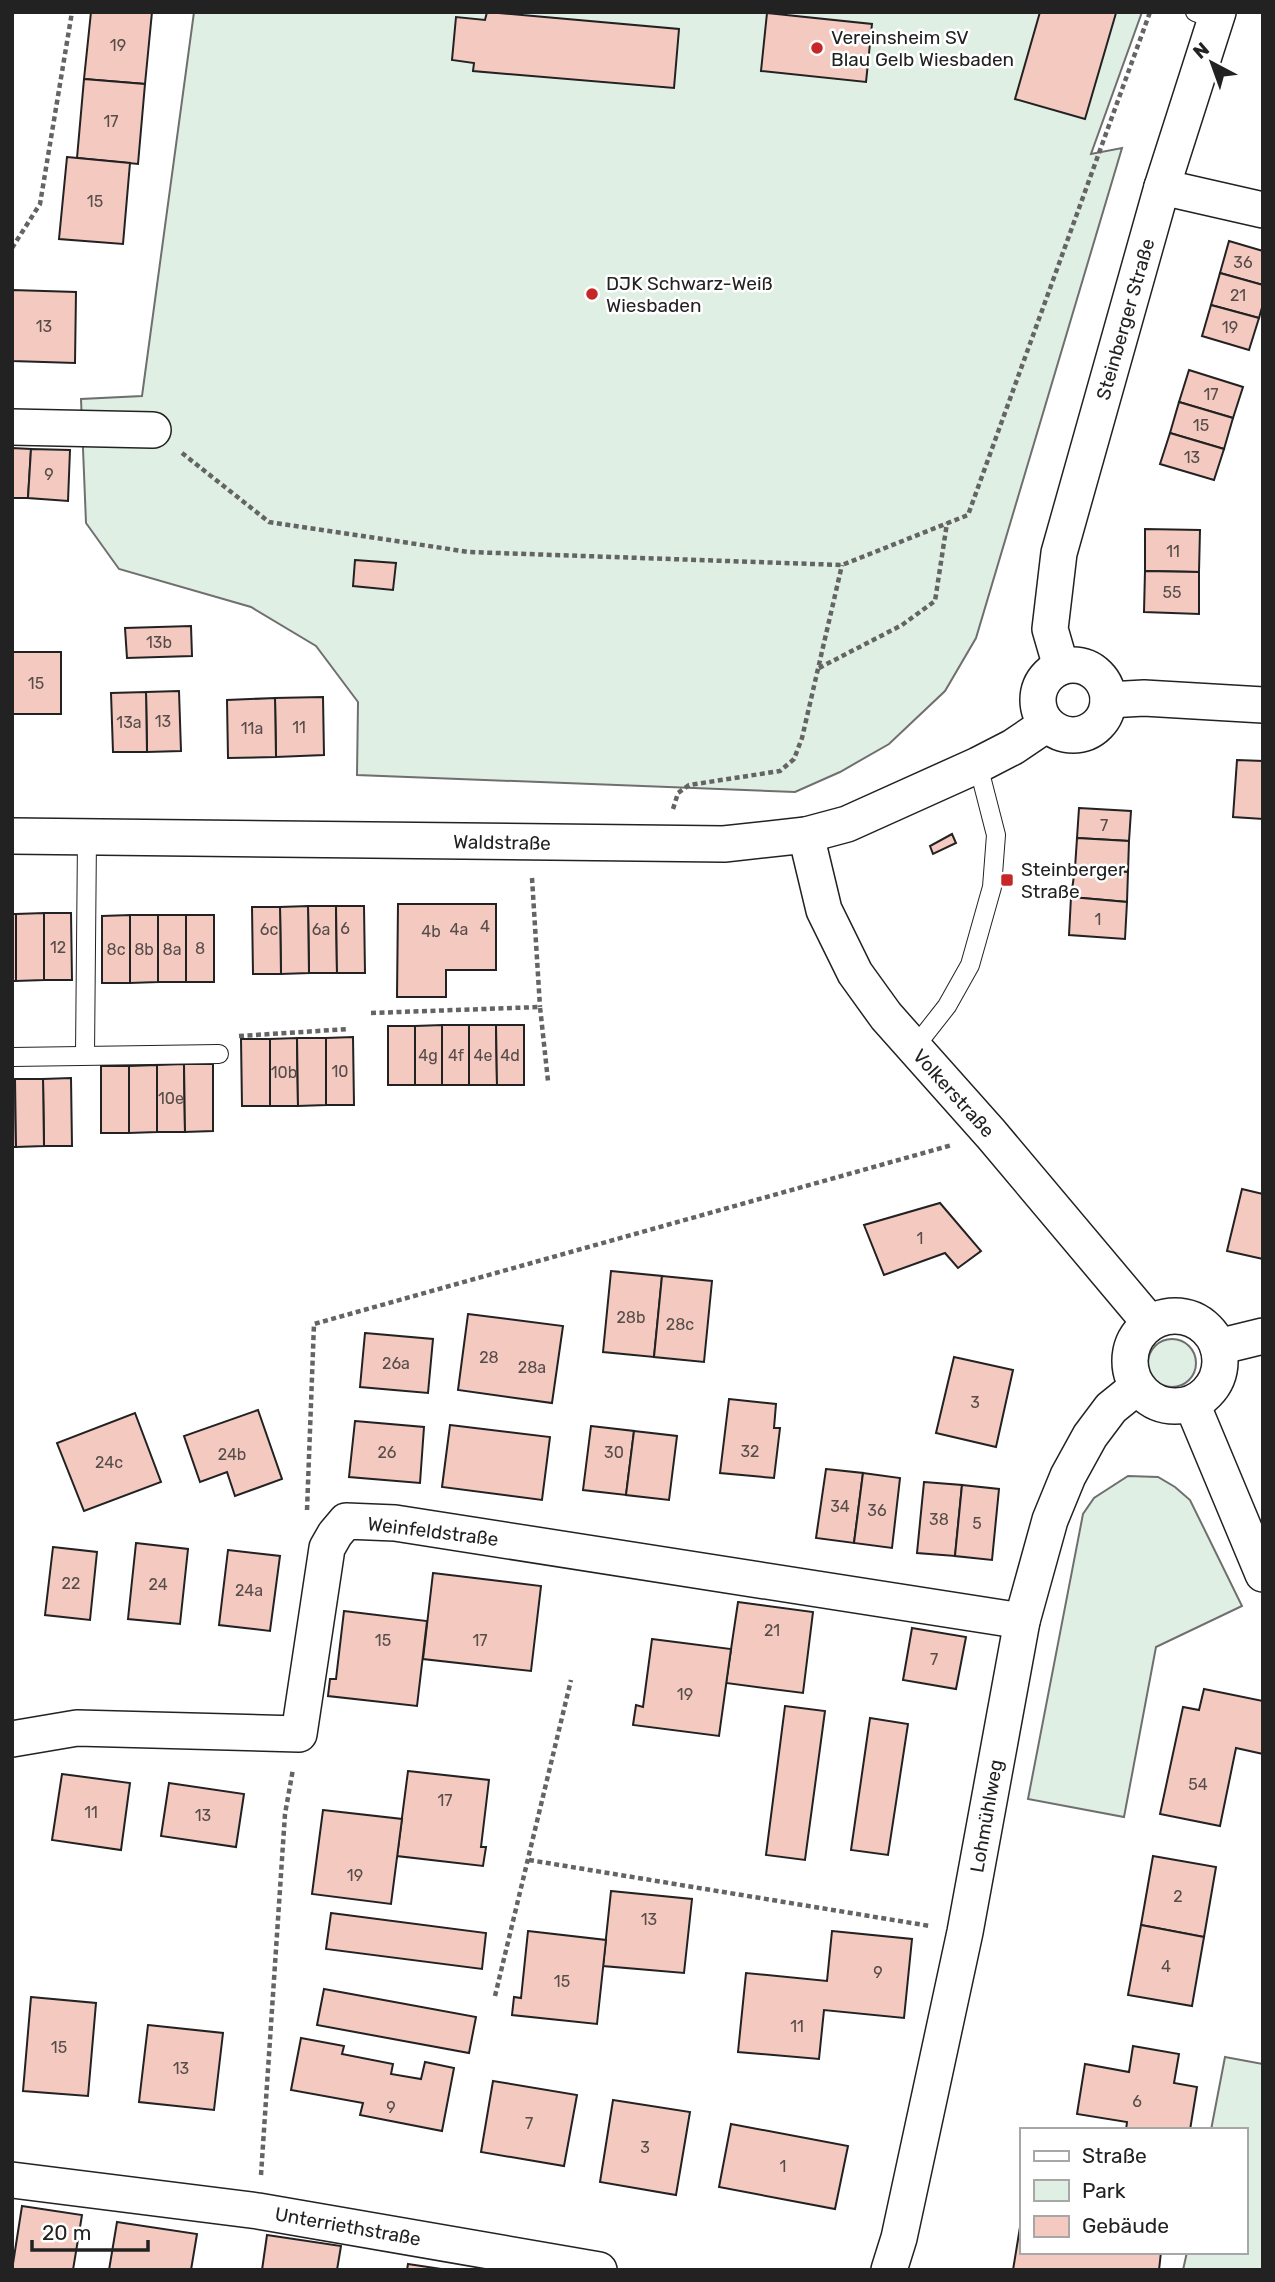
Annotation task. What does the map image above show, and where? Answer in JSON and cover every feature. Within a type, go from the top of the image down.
[{"type":"street","name":"Steinberger Straße","points":[[1062,667],[1050,629],[1059,553],[1209,15]]},
{"type":"street","points":[[1162,187],[1263,210]]},
{"type":"street","points":[[12,427],[153,430]]},
{"type":"street","points":[[1062,667],[1083,667],[1093,672],[1106,689],[1108,699],[1102,720],[1086,733],[1065,734],[1047,724],[1039,709],[1039,691],[1047,676],[1062,667]]},
{"type":"street","points":[[1108,699],[1144,698],[1263,705]]},
{"type":"street","points":[[978,765],[1013,747],[1047,724]]},
{"type":"street","name":"Waldstraße","points":[[12,836],[724,844],[806,835],[847,824],[978,765]]},
{"type":"street","name":"Volkerstraße","points":[[806,835],[824,910],[855,973],[886,1016],[991,1134],[1150,1323]]},
{"type":"street","points":[[1163,1317],[1190,1318],[1212,1335],[1218,1347],[1218,1374],[1212,1387],[1192,1404],[1180,1407],[1156,1403],[1137,1387],[1131,1374],[1130,1352],[1139,1333],[1150,1323],[1163,1317]]},
{"type":"street","points":[[1218,1347],[1263,1336]]},
{"type":"street","name":"Lohmühlweg","points":[[889,2270],[899,2238],[965,1932],[1022,1621],[1050,1520],[1068,1476],[1090,1436],[1111,1408],[1137,1387]]},
{"type":"street","points":[[1192,1404],[1263,1574]]},
{"type":"street","name":"Weinfeldstraße","points":[[335,1534],[346,1521],[395,1523],[1022,1621]]},
{"type":"street","points":[[12,1738],[77,1728],[299,1734],[327,1548],[335,1534]]},
{"type":"street","name":"Unterriethstraße","points":[[12,2180],[258,2211],[599,2270]]},
{"type":"lane","points":[[914,1048],[947,1006],[970,965],[992,887],[996,835],[978,765]]},
{"type":"lane","points":[[85,1055],[87,837]]},
{"type":"lane","points":[[12,1057],[219,1054]]},
{"type":"path","points":[[12,248],[40,204],[72,12]]},
{"type":"path","points":[[153,430],[268,523],[469,552],[842,565],[968,515],[1150,12]]},
{"type":"path","points":[[818,669],[902,625],[935,601],[947,523]]},
{"type":"path","points":[[663,843],[678,793],[689,785],[780,771],[794,760],[803,738],[842,565]]},
{"type":"path","points":[[530,842],[540,1007],[548,1081]]},
{"type":"path","points":[[372,1013],[540,1007]]},
{"type":"path","points":[[219,1054],[220,1037],[349,1029]]},
{"type":"path","points":[[335,1534],[306,1516],[314,1324],[991,1134]]},
{"type":"path","points":[[495,1996],[571,1680]]},
{"type":"path","points":[[258,2211],[285,1814],[299,1734]]},
{"type":"path","points":[[529,1860],[965,1932]]},
{"type":"green space","points":[[194,12],[1142,12],[1091,154],[1122,148],[976,638],[945,691],[889,744],[840,772],[795,792],[357,775],[358,702],[316,646],[251,607],[119,569],[86,523],[81,399],[142,396]]},
{"type":"green space","points":[[1172,1339],[1189,1346],[1196,1363],[1189,1380],[1172,1387],[1155,1380],[1148,1363],[1155,1346]]},
{"type":"green space","points":[[1128,1476],[1158,1477],[1190,1500],[1242,1606],[1156,1647],[1124,1817],[1028,1799],[1083,1514],[1094,1498]]},
{"type":"green space","points":[[1225,2057],[1263,2064],[1263,2270],[1183,2270],[1187,2254],[1247,2254],[1247,2128],[1211,2128]]},
{"type":"building","points":[[91,12],[152,12],[145,84],[84,79]]},
{"type":"building","points":[[487,12],[679,29],[674,88],[473,71],[474,63],[452,60],[456,17],[485,20]]},
{"type":"building","points":[[1040,12],[1116,13],[1085,119],[1015,99]]},
{"type":"building","name":"Vereinsheim SV Blau Gelb Wiesbaden","points":[[767,13],[872,24],[866,82],[761,71]]},
{"type":"building","points":[[84,79],[145,84],[138,164],[77,158]]},
{"type":"building","points":[[67,157],[130,163],[123,244],[59,239]]},
{"type":"building","points":[[1229,241],[1263,251],[1263,285],[1220,273]]},
{"type":"building","points":[[1220,273],[1263,285],[1263,304],[1259,318],[1211,305]]},
{"type":"building","points":[[12,290],[76,292],[75,363],[12,361]]},
{"type":"building","points":[[1211,305],[1259,318],[1249,350],[1202,336]]},
{"type":"building","points":[[1189,370],[1243,387],[1233,418],[1179,402]]},
{"type":"building","points":[[1179,402],[1233,418],[1224,449],[1170,433]]},
{"type":"building","points":[[1170,433],[1224,449],[1214,480],[1160,464]]},
{"type":"building","points":[[12,448],[31,449],[28,498],[12,498]]},
{"type":"building","points":[[31,449],[70,450],[68,501],[28,498]]},
{"type":"building","points":[[1145,529],[1200,530],[1199,572],[1145,571]]},
{"type":"building","points":[[355,560],[396,563],[393,590],[353,586]]},
{"type":"building","points":[[1145,571],[1199,572],[1199,614],[1144,612]]},
{"type":"building","points":[[191,626],[192,656],[127,658],[125,628]]},
{"type":"building","points":[[12,652],[61,652],[61,714],[12,714]]},
{"type":"building","points":[[179,691],[181,751],[147,752],[146,692]]},
{"type":"building","points":[[146,692],[147,752],[113,752],[111,693]]},
{"type":"building","points":[[323,697],[324,755],[276,757],[275,698]]},
{"type":"building","points":[[275,698],[276,757],[228,758],[227,700]]},
{"type":"building","points":[[1237,760],[1263,761],[1263,819],[1233,817]]},
{"type":"building","points":[[1079,808],[1131,811],[1129,841],[1077,838]]},
{"type":"building","points":[[952,834],[956,843],[933,854],[930,846]]},
{"type":"building","points":[[1077,838],[1129,841],[1128,872],[1075,868]]},
{"type":"building","points":[[1075,868],[1128,872],[1127,902],[1071,897]]},
{"type":"building","points":[[1071,897],[1127,902],[1125,939],[1069,935]]},
{"type":"building","points":[[398,904],[496,904],[496,970],[446,970],[446,997],[397,997]]},
{"type":"building","points":[[308,906],[336,906],[337,973],[309,973]]},
{"type":"building","points":[[308,906],[309,973],[281,974],[280,907]]},
{"type":"building","points":[[336,906],[364,906],[365,973],[337,973]]},
{"type":"building","points":[[252,907],[280,907],[281,974],[253,974]]},
{"type":"building","points":[[44,913],[71,913],[72,980],[44,980]]},
{"type":"building","points":[[44,913],[44,980],[16,981],[16,914]]},
{"type":"building","points":[[12,914],[16,914],[16,981],[12,981]]},
{"type":"building","points":[[130,915],[130,983],[102,983],[102,916]]},
{"type":"building","points":[[130,915],[158,915],[158,982],[130,983]]},
{"type":"building","points":[[158,915],[186,915],[186,982],[158,982]]},
{"type":"building","points":[[186,915],[214,915],[214,982],[186,982]]},
{"type":"building","points":[[442,1025],[469,1025],[469,1085],[442,1085]]},
{"type":"building","points":[[442,1025],[442,1085],[415,1085],[415,1026]]},
{"type":"building","points":[[469,1025],[496,1025],[497,1085],[469,1085]]},
{"type":"building","points":[[496,1025],[524,1025],[524,1085],[497,1085]]},
{"type":"building","points":[[388,1026],[415,1026],[415,1085],[388,1085]]},
{"type":"building","points":[[353,1037],[354,1105],[326,1105],[326,1038]]},
{"type":"building","points":[[297,1038],[298,1106],[270,1106],[270,1039]]},
{"type":"building","points":[[297,1038],[326,1038],[326,1105],[298,1106]]},
{"type":"building","points":[[241,1039],[270,1039],[270,1106],[242,1106]]},
{"type":"building","points":[[184,1064],[185,1132],[157,1132],[157,1065]]},
{"type":"building","points":[[184,1064],[213,1064],[213,1131],[185,1132]]},
{"type":"building","points":[[157,1065],[157,1132],[129,1133],[129,1066]]},
{"type":"building","points":[[101,1066],[129,1066],[129,1133],[101,1133]]},
{"type":"building","points":[[71,1078],[72,1146],[44,1146],[43,1079]]},
{"type":"building","points":[[12,1079],[15,1079],[16,1147],[12,1147]]},
{"type":"building","points":[[15,1079],[43,1079],[44,1146],[16,1147]]},
{"type":"building","points":[[1242,1189],[1263,1194],[1263,1259],[1227,1251]]},
{"type":"building","points":[[940,1203],[981,1251],[958,1268],[945,1253],[884,1275],[864,1225]]},
{"type":"building","points":[[611,1271],[662,1276],[654,1357],[603,1352]]},
{"type":"building","points":[[662,1276],[712,1281],[704,1362],[654,1357]]},
{"type":"building","points":[[468,1314],[563,1326],[552,1403],[458,1390]]},
{"type":"building","points":[[365,1333],[433,1339],[428,1393],[360,1387]]},
{"type":"building","points":[[954,1357],[1013,1370],[996,1447],[936,1433]]},
{"type":"building","points":[[729,1399],[776,1404],[774,1428],[780,1428],[774,1478],[720,1473]]},
{"type":"building","points":[[258,1410],[282,1479],[235,1496],[227,1472],[200,1482],[184,1436]]},
{"type":"building","points":[[135,1413],[161,1482],[84,1511],[57,1443]]},
{"type":"building","points":[[355,1421],[424,1427],[420,1483],[349,1477]]},
{"type":"building","points":[[450,1425],[550,1437],[542,1500],[442,1487]]},
{"type":"building","points":[[591,1426],[634,1431],[626,1495],[583,1490]]},
{"type":"building","points":[[634,1431],[677,1436],[669,1500],[626,1495]]},
{"type":"building","points":[[826,1469],[863,1473],[854,1543],[816,1538]]},
{"type":"building","points":[[863,1473],[900,1478],[892,1548],[854,1543]]},
{"type":"building","points":[[924,1482],[962,1485],[955,1556],[917,1553]]},
{"type":"building","points":[[962,1485],[999,1489],[992,1560],[955,1556]]},
{"type":"building","points":[[136,1543],[188,1549],[180,1624],[128,1619]]},
{"type":"building","points":[[53,1547],[97,1552],[90,1620],[45,1615]]},
{"type":"building","points":[[228,1550],[280,1556],[270,1631],[219,1625]]},
{"type":"building","points":[[433,1573],[541,1586],[531,1671],[423,1659]]},
{"type":"building","points":[[738,1602],[813,1612],[803,1693],[726,1683]]},
{"type":"building","points":[[344,1611],[427,1621],[417,1706],[328,1696],[330,1679],[336,1679]]},
{"type":"building","points":[[912,1628],[966,1637],[956,1689],[903,1680]]},
{"type":"building","points":[[652,1639],[731,1649],[719,1736],[633,1725],[636,1705],[643,1707]]},
{"type":"building","points":[[1204,1689],[1263,1701],[1263,1754],[1236,1748],[1220,1826],[1160,1814],[1183,1707],[1199,1710]]},
{"type":"building","points":[[785,1706],[825,1711],[805,1860],[766,1855]]},
{"type":"building","points":[[870,1718],[908,1724],[888,1855],[851,1850]]},
{"type":"building","points":[[408,1771],[489,1780],[481,1847],[486,1847],[483,1866],[397,1856]]},
{"type":"building","points":[[62,1774],[130,1783],[121,1850],[52,1840]]},
{"type":"building","points":[[169,1783],[244,1794],[236,1847],[161,1836]]},
{"type":"building","points":[[323,1810],[402,1819],[391,1904],[312,1894]]},
{"type":"building","points":[[1153,1856],[1216,1867],[1204,1937],[1141,1925]]},
{"type":"building","points":[[611,1891],[692,1899],[684,1973],[603,1966]]},
{"type":"building","points":[[331,1913],[486,1933],[482,1969],[326,1949]]},
{"type":"building","points":[[1141,1925],[1204,1937],[1192,2006],[1128,1995]]},
{"type":"building","points":[[528,1931],[606,1940],[597,2024],[512,2015],[514,1997],[521,1998]]},
{"type":"building","points":[[832,1931],[912,1939],[904,2018],[824,2010],[819,2059],[738,2052],[746,1973],[827,1981]]},
{"type":"building","points":[[324,1989],[476,2017],[469,2053],[317,2025]]},
{"type":"building","points":[[31,1997],[96,2003],[88,2096],[23,2091]]},
{"type":"building","points":[[148,2025],[223,2033],[214,2110],[139,2102]]},
{"type":"building","points":[[301,2038],[344,2046],[342,2054],[393,2064],[391,2074],[421,2079],[425,2062],[454,2068],[442,2131],[360,2115],[363,2103],[291,2090]]},
{"type":"building","points":[[1133,2046],[1179,2054],[1174,2083],[1197,2087],[1190,2128],[1126,2128],[1127,2122],[1077,2114],[1085,2064],[1129,2072]]},
{"type":"building","points":[[493,2081],[577,2095],[564,2166],[481,2152]]},
{"type":"building","points":[[613,2100],[690,2112],[676,2195],[600,2182]]},
{"type":"building","points":[[731,2124],[848,2146],[835,2209],[719,2187]]},
{"type":"building","points":[[22,2206],[82,2215],[73,2270],[12,2270]]},
{"type":"building","points":[[117,2222],[197,2234],[191,2270],[109,2270]]},
{"type":"building","points":[[1020,2227],[1020,2254],[1161,2254],[1159,2270],[1013,2270]]},
{"type":"building","points":[[267,2235],[341,2246],[337,2270],[262,2270]]},
{"type":"building","points":[[408,2264],[448,2270],[407,2270]]},
{"type":"place","name":"Vereinsheim SV Blau Gelb Wiesbaden","points":[[817,48]]},
{"type":"place","name":"DJK Schwarz-Weiß Wiesbaden","points":[[592,294]]},
{"type":"place","name":"Steinberger Straße","points":[[1007,880]]}]
